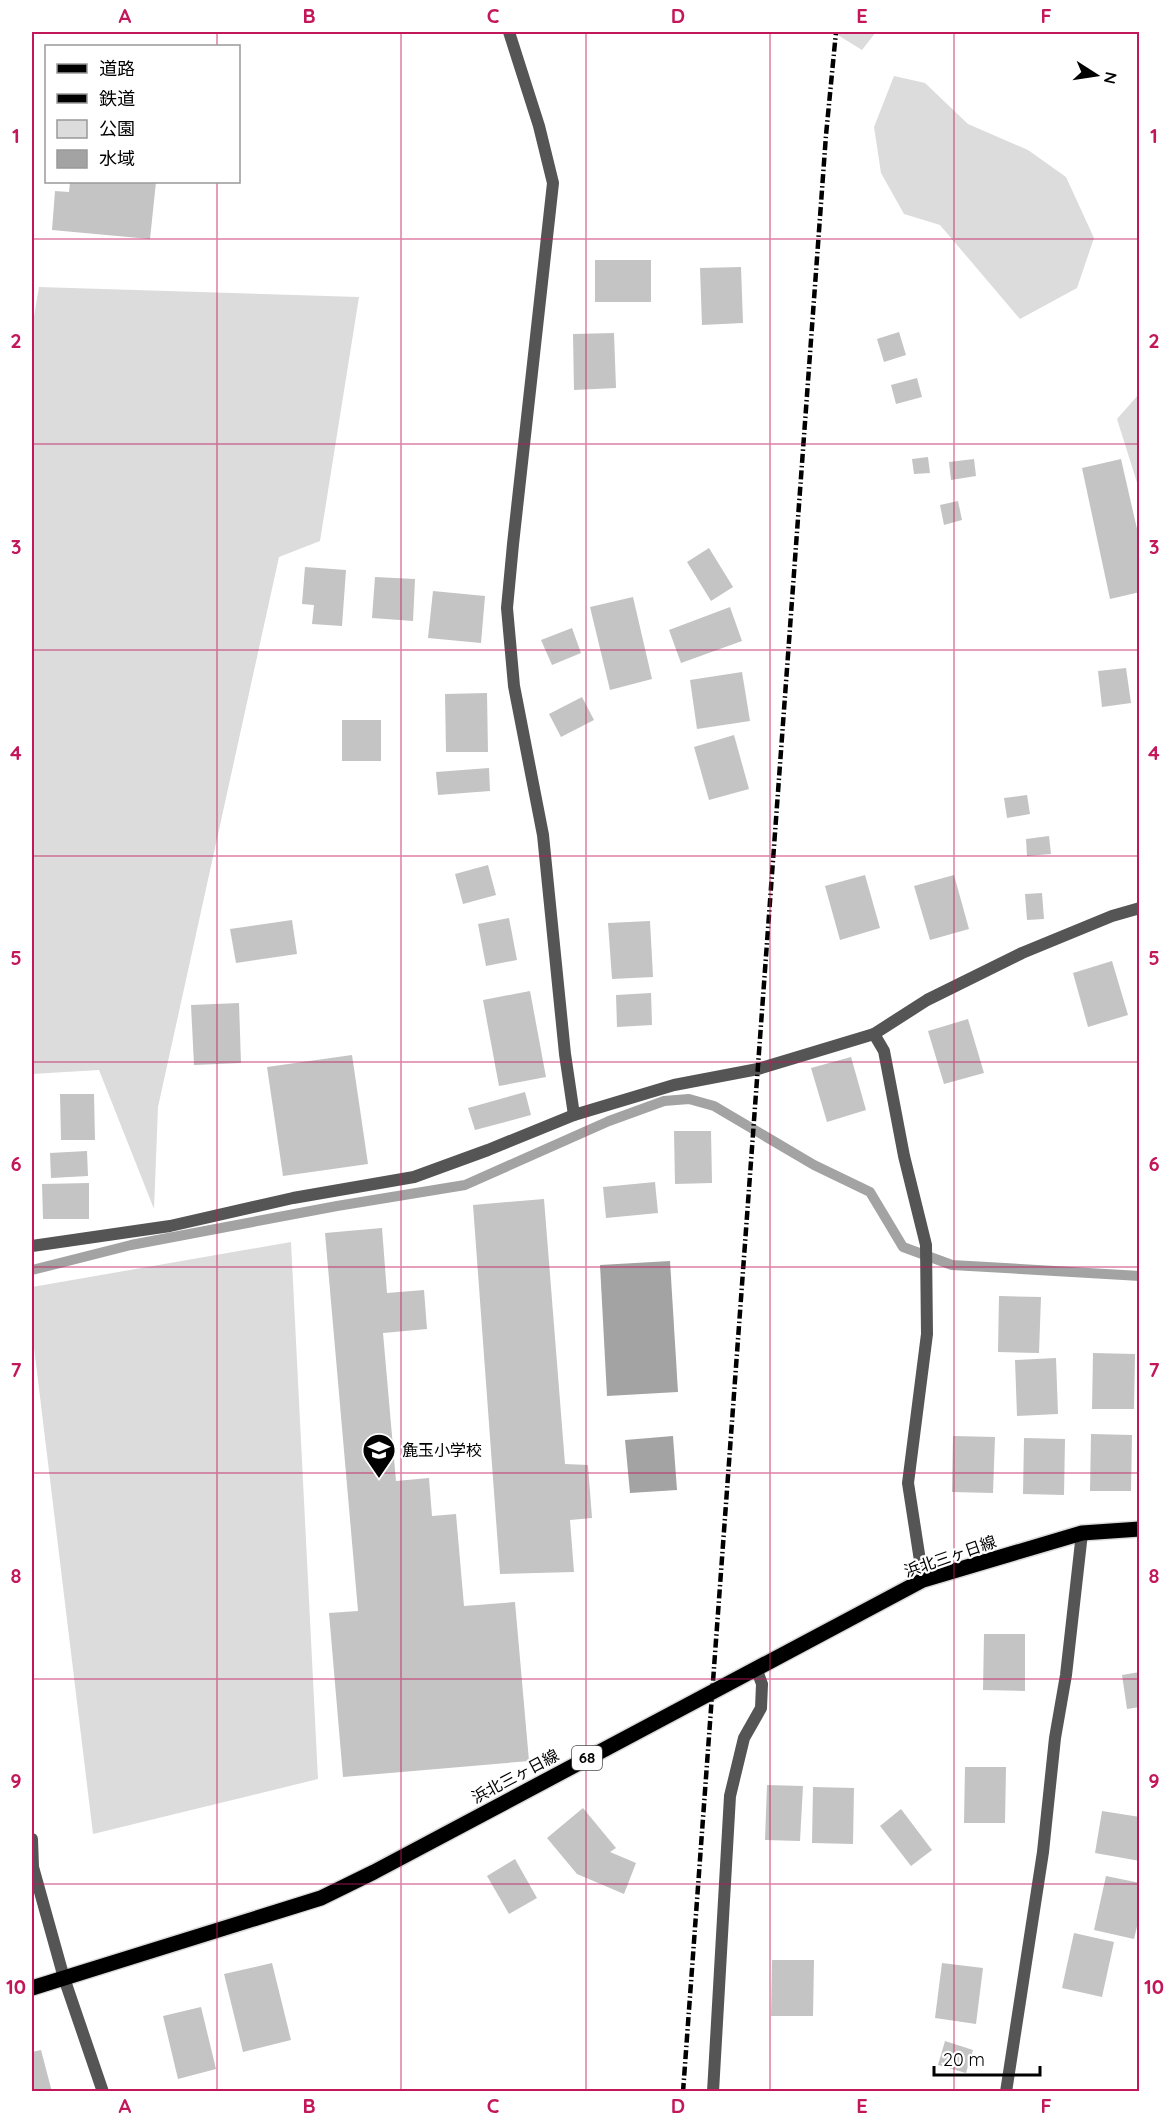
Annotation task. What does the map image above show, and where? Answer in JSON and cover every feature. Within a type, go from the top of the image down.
[{"type":"main road","name":"浜北三ヶ日線","points":[[32,1988],[321,1898],[385,1867],[923,1580],[1082,1533],[1140,1529]]},
{"type":"street","points":[[509,32],[553,183],[507,608],[514,686],[543,835],[565,1054],[574,1115]]},
{"type":"street","points":[[32,1246],[170,1226],[292,1198],[414,1177],[574,1115],[674,1085],[758,1069],[874,1034],[927,1000],[1022,953],[1112,916],[1140,908]]},
{"type":"street","points":[[874,1034],[884,1051],[904,1156],[926,1245],[927,1334],[908,1483],[923,1580]]},
{"type":"street","points":[[1006,2091],[1042,1852],[1055,1738],[1066,1676],[1082,1533]]},
{"type":"street","points":[[714,2091],[730,1796],[744,1738],[761,1708],[762,1684],[756,1668]]},
{"type":"street","points":[[32,1839],[33,1867],[64,1978],[103,2091]]},
{"type":"green space","points":[[833,32],[876,32],[862,50]]},
{"type":"green space","points":[[894,76],[925,83],[968,124],[1028,150],[1066,177],[1094,238],[1077,288],[1020,319],[940,225],[904,214],[881,173],[874,127]]},
{"type":"green space","points":[[39,287],[359,297],[320,541],[279,557],[158,1107],[154,1209],[99,1070],[32,1074],[32,328]]},
{"type":"green space","points":[[1139,394],[1139,489],[1117,419]]},
{"type":"green space","points":[[291,1242],[318,1779],[93,1834],[32,1331],[32,1287]]},
{"type":"water","points":[[670,1261],[678,1392],[607,1396],[600,1265]]},
{"type":"water","points":[[673,1436],[677,1490],[630,1493],[625,1440]]},
{"type":"building","points":[[70,183],[156,183],[150,239],[52,230],[55,191],[69,192]]},
{"type":"building","points":[[595,260],[651,260],[651,302],[595,302]]},
{"type":"building","points":[[741,267],[743,323],[702,325],[700,268]]},
{"type":"building","points":[[899,332],[906,355],[884,362],[877,339]]},
{"type":"building","points":[[614,333],[616,388],[574,390],[573,334]]},
{"type":"building","points":[[917,378],[922,397],[896,404],[891,385]]},
{"type":"building","points":[[928,457],[930,473],[914,474],[912,459]]},
{"type":"building","points":[[974,459],[976,476],[951,480],[949,462]]},
{"type":"building","points":[[1121,459],[1140,542],[1140,592],[1110,599],[1082,468]]},
{"type":"building","points":[[958,501],[962,520],[944,525],[940,505]]},
{"type":"building","points":[[709,548],[733,587],[711,601],[687,562]]},
{"type":"building","points":[[305,567],[346,570],[342,626],[312,624],[314,605],[302,604]]},
{"type":"building","points":[[375,577],[415,579],[413,621],[372,618]]},
{"type":"building","points":[[433,591],[485,596],[481,643],[428,638]]},
{"type":"building","points":[[633,597],[652,679],[610,690],[590,607]]},
{"type":"building","points":[[730,607],[742,641],[681,663],[669,630]]},
{"type":"building","points":[[572,628],[581,653],[552,665],[541,640]]},
{"type":"building","points":[[1126,668],[1131,703],[1102,707],[1098,671]]},
{"type":"building","points":[[742,672],[750,721],[697,729],[690,680]]},
{"type":"building","points":[[487,693],[488,752],[446,752],[445,694]]},
{"type":"building","points":[[582,697],[594,720],[561,737],[549,714]]},
{"type":"building","points":[[342,720],[381,720],[381,761],[342,761]]},
{"type":"building","points":[[734,735],[749,789],[709,800],[694,747]]},
{"type":"building","points":[[489,768],[490,791],[438,795],[436,772]]},
{"type":"building","points":[[1027,795],[1030,814],[1007,818],[1004,798]]},
{"type":"building","points":[[1049,836],[1051,854],[1027,856],[1026,839]]},
{"type":"building","points":[[488,865],[496,895],[463,904],[455,874]]},
{"type":"building","points":[[865,875],[880,928],[840,940],[825,886]]},
{"type":"building","points":[[954,875],[969,929],[930,940],[914,886]]},
{"type":"building","points":[[1042,893],[1044,919],[1027,920],[1025,894]]},
{"type":"building","points":[[509,918],[517,960],[486,966],[478,924]]},
{"type":"building","points":[[292,920],[297,954],[236,963],[230,929]]},
{"type":"building","points":[[650,921],[653,977],[612,979],[608,923]]},
{"type":"building","points":[[1112,961],[1128,1015],[1088,1027],[1073,973]]},
{"type":"building","points":[[530,991],[546,1077],[499,1086],[483,1000]]},
{"type":"building","points":[[651,993],[652,1025],[617,1027],[616,995]]},
{"type":"building","points":[[239,1003],[241,1063],[194,1065],[191,1005]]},
{"type":"building","points":[[968,1019],[984,1073],[944,1084],[928,1031]]},
{"type":"building","points":[[352,1055],[368,1164],[283,1176],[267,1067]]},
{"type":"building","points":[[851,1057],[866,1110],[827,1122],[811,1068]]},
{"type":"building","points":[[525,1092],[531,1115],[475,1130],[468,1108]]},
{"type":"building","points":[[60,1094],[94,1094],[95,1140],[61,1140]]},
{"type":"building","points":[[674,1131],[711,1131],[712,1183],[675,1184]]},
{"type":"building","points":[[87,1151],[88,1176],[51,1178],[50,1153]]},
{"type":"building","points":[[655,1182],[658,1213],[606,1218],[603,1187]]},
{"type":"building","points":[[89,1183],[89,1219],[43,1219],[42,1184]]},
{"type":"building","points":[[544,1199],[565,1464],[588,1465],[592,1518],[570,1520],[574,1572],[500,1574],[473,1205]]},
{"type":"building","points":[[382,1228],[387,1293],[424,1290],[427,1329],[383,1333],[396,1481],[429,1478],[432,1516],[456,1514],[464,1606],[515,1602],[529,1761],[343,1777],[329,1613],[358,1611],[325,1233]]},
{"type":"building","points":[[999,1296],[1041,1297],[1039,1353],[998,1352]]},
{"type":"building","points":[[1093,1353],[1135,1354],[1134,1409],[1092,1409]]},
{"type":"building","points":[[1056,1358],[1058,1414],[1017,1416],[1015,1360]]},
{"type":"building","points":[[1091,1434],[1132,1435],[1131,1491],[1090,1491]]},
{"type":"building","points":[[953,1436],[995,1437],[993,1493],[952,1492]]},
{"type":"building","points":[[1024,1438],[1065,1439],[1064,1495],[1023,1494]]},
{"type":"building","points":[[984,1634],[1025,1634],[1025,1691],[983,1690]]},
{"type":"building","points":[[1140,1672],[1140,1707],[1127,1709],[1122,1675]]},
{"type":"building","points":[[965,1767],[1006,1767],[1005,1823],[964,1823]]},
{"type":"building","points":[[767,1785],[803,1786],[800,1841],[765,1840]]},
{"type":"building","points":[[813,1787],[854,1788],[853,1844],[812,1843]]},
{"type":"building","points":[[583,1808],[616,1848],[610,1852],[636,1863],[624,1894],[577,1874],[547,1838]]},
{"type":"building","points":[[901,1809],[932,1850],[911,1866],[880,1826]]},
{"type":"building","points":[[1102,1811],[1140,1817],[1140,1861],[1095,1853]]},
{"type":"building","points":[[515,1859],[537,1898],[509,1914],[487,1876]]},
{"type":"building","points":[[1106,1876],[1140,1883],[1140,1914],[1134,1939],[1094,1930]]},
{"type":"building","points":[[1074,1933],[1114,1942],[1102,1997],[1062,1988]]},
{"type":"building","points":[[772,1960],[814,1960],[813,2016],[771,2016]]},
{"type":"building","points":[[272,1963],[291,2040],[243,2052],[224,1974]]},
{"type":"building","points":[[942,1963],[983,1968],[976,2024],[935,2018]]},
{"type":"building","points":[[201,2007],[216,2069],[178,2079],[163,2016]]},
{"type":"building","points":[[945,2041],[973,2050],[966,2073],[938,2065]]},
{"type":"building","points":[[41,2050],[52,2092],[32,2092],[32,2052]]},
{"type":"waterway","points":[[32,1270],[131,1245],[337,1206],[465,1185],[609,1121],[664,1101],[689,1099],[714,1106],[814,1165],[870,1192],[903,1247],[952,1265],[1140,1276]]},
{"type":"railway","points":[[683,2092],[826,135],[836,32]]},
{"type":"place","name":"麁玉小学校","points":[[379,1479]]}]
